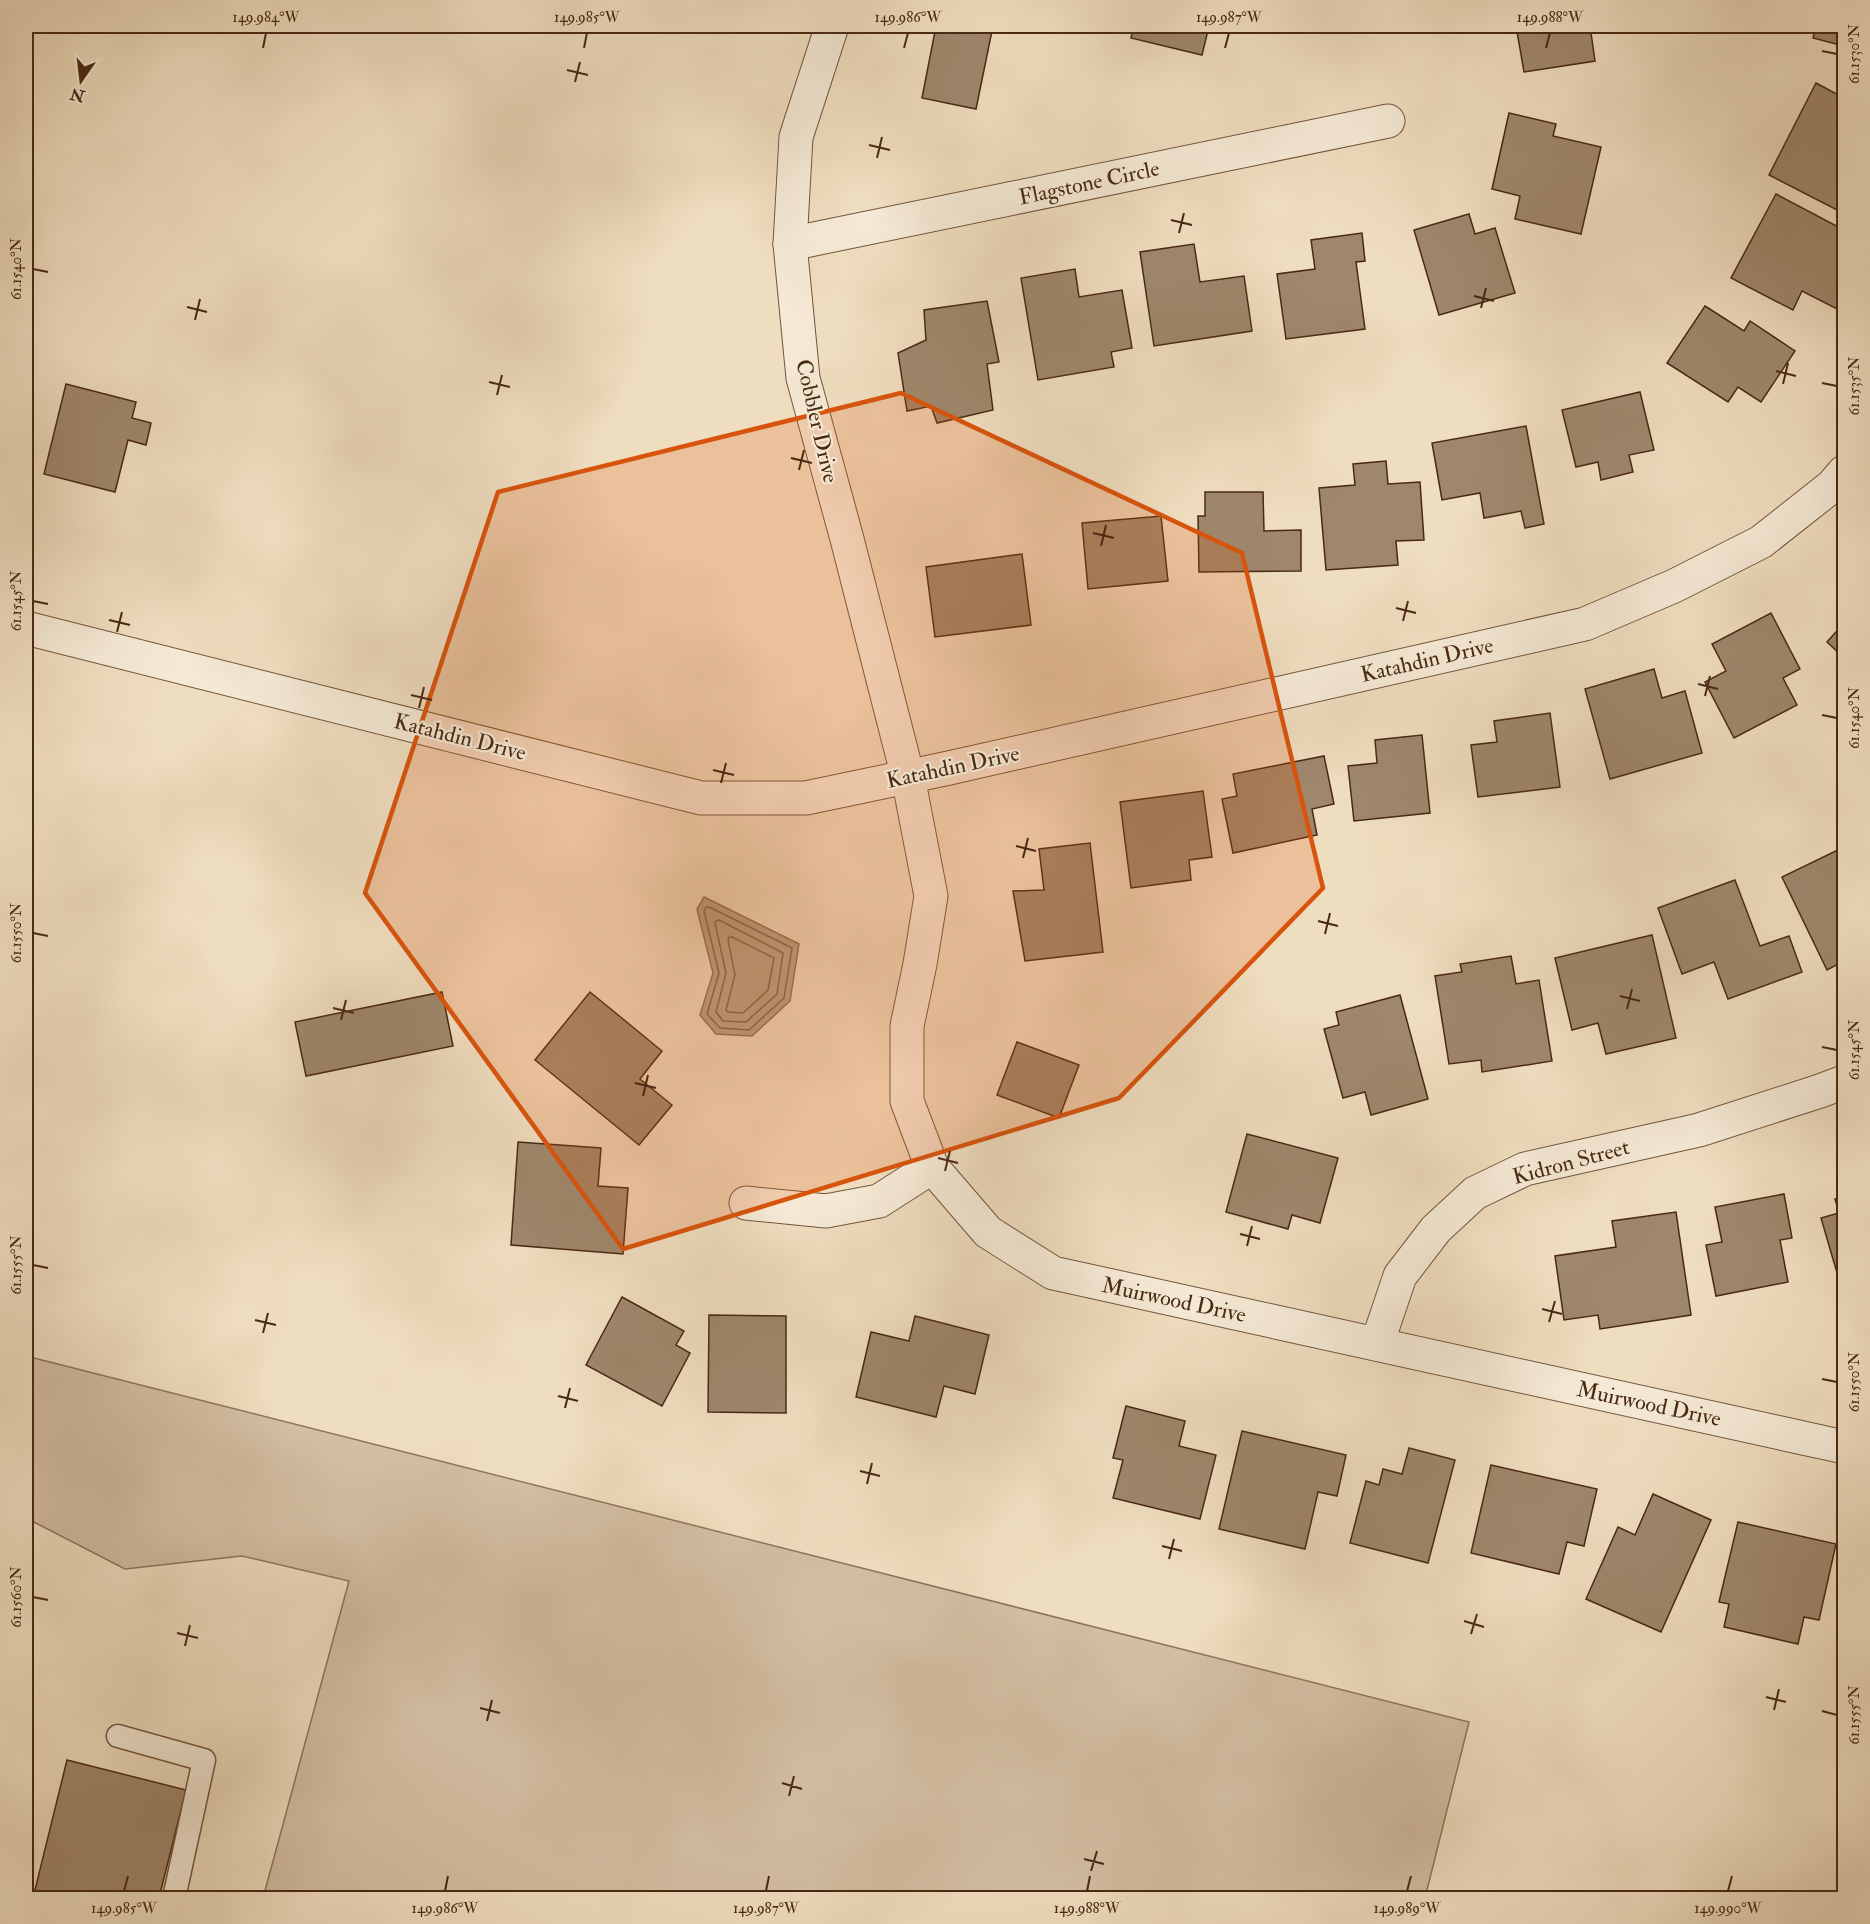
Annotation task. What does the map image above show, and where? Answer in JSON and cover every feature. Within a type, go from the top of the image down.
[{"type":"street","name":"Cobbler Drive","points":[[832,26],[796,137],[790,244],[803,378],[908,777]]},
{"type":"street","name":"Flagstone Circle","points":[[790,244],[1388,121]]},
{"type":"street","name":"Katahdin Drive","points":[[26,628],[701,798],[806,798],[1585,624],[1674,586],[1761,542],[1833,486],[1845,472]]},
{"type":"street","name":"Muirwood Drive","points":[[908,777],[931,896],[920,964],[906,1026],[907,1101],[932,1167],[988,1232],[1053,1274],[1845,1447]]},
{"type":"street","name":"Kidron Street","points":[[1377,1344],[1400,1276],[1436,1229],[1475,1192],[1526,1169],[1699,1130],[1845,1082]]},
{"type":"street","points":[[746,1203],[826,1211],[879,1201],[932,1167]]},
{"type":"lane","points":[[118,1736],[204,1760],[174,1899]]},
{"type":"highlighted area","points":[[901,393],[1242,553],[1323,888],[1119,1098],[623,1249],[365,893],[498,492]]},
{"type":"shaded area","points":[[26,1356],[1469,1722],[1425,1898],[263,1898],[349,1581],[242,1556],[125,1569],[26,1518]]},
{"type":"water","points":[[704,897],[799,944],[790,1001],[752,1036],[716,1034],[700,1015],[713,973],[697,909]]},
{"type":"building","points":[[936,26],[993,26],[976,109],[922,98]]},
{"type":"building","points":[[1134,26],[1209,26],[1202,55],[1131,38]]},
{"type":"building","points":[[1516,26],[1590,26],[1595,61],[1524,72]]},
{"type":"building","points":[[1816,26],[1844,26],[1844,46],[1813,38]]},
{"type":"building","points":[[1816,83],[1844,98],[1844,200],[1839,211],[1769,175]]},
{"type":"building","points":[[1509,113],[1556,124],[1553,136],[1601,147],[1581,234],[1515,219],[1520,196],[1492,189]]},
{"type":"building","points":[[1776,194],[1844,230],[1844,294],[1837,309],[1802,291],[1793,310],[1731,278]]},
{"type":"building","points":[[1469,214],[1475,234],[1495,228],[1515,293],[1439,315],[1414,230]]},
{"type":"building","points":[[1362,233],[1365,261],[1356,262],[1365,329],[1286,339],[1277,274],[1315,269],[1311,240]]},
{"type":"building","points":[[1194,244],[1200,282],[1244,276],[1252,331],[1154,346],[1140,252]]},
{"type":"building","points":[[1075,269],[1079,297],[1122,290],[1132,348],[1111,352],[1114,367],[1038,380],[1021,278]]},
{"type":"building","points":[[987,301],[999,362],[987,364],[993,410],[937,423],[931,406],[907,411],[898,353],[926,340],[924,310]]},
{"type":"building","points":[[1705,306],[1744,331],[1750,321],[1795,351],[1761,402],[1738,387],[1728,402],[1667,363]]},
{"type":"building","points":[[66,384],[136,402],[132,418],[151,423],[146,445],[128,440],[115,492],[44,474]]},
{"type":"building","points":[[1640,392],[1654,450],[1629,455],[1633,472],[1601,480],[1598,462],[1576,467],[1562,410]]},
{"type":"building","points":[[1526,426],[1544,524],[1525,528],[1521,511],[1484,518],[1480,493],[1442,500],[1432,443]]},
{"type":"building","points":[[1386,461],[1388,484],[1420,482],[1424,540],[1396,541],[1398,565],[1326,570],[1319,488],[1355,485],[1353,464]]},
{"type":"building","points":[[1205,492],[1263,492],[1264,531],[1301,530],[1301,571],[1199,572],[1198,516],[1205,516]]},
{"type":"building","points":[[1161,516],[1168,581],[1088,589],[1082,523]]},
{"type":"building","points":[[1022,554],[1031,625],[935,637],[926,567]]},
{"type":"building","points":[[1771,613],[1800,669],[1783,678],[1797,705],[1734,738],[1705,682],[1726,671],[1712,644]]},
{"type":"building","points":[[1844,623],[1844,658],[1827,642]]},
{"type":"building","points":[[1654,669],[1662,698],[1685,691],[1702,753],[1610,779],[1585,689]]},
{"type":"building","points":[[1550,713],[1560,787],[1478,797],[1471,745],[1497,742],[1494,721]]},
{"type":"building","points":[[1422,735],[1430,813],[1354,821],[1348,766],[1377,763],[1375,740]]},
{"type":"building","points":[[1324,756],[1334,804],[1312,809],[1317,835],[1233,853],[1222,799],[1237,796],[1233,774]]},
{"type":"building","points":[[1203,791],[1212,857],[1189,860],[1191,880],[1131,888],[1120,802]]},
{"type":"building","points":[[1090,843],[1103,952],[1025,961],[1013,891],[1044,890],[1039,849]]},
{"type":"building","points":[[1844,847],[1844,961],[1827,970],[1782,877]]},
{"type":"building","points":[[1735,880],[1760,946],[1789,936],[1802,972],[1728,999],[1714,962],[1682,974],[1658,908]]},
{"type":"building","points":[[1652,935],[1676,1038],[1606,1054],[1598,1023],[1572,1030],[1555,958]]},
{"type":"building","points":[[1511,956],[1516,984],[1539,980],[1552,1061],[1482,1072],[1481,1060],[1449,1064],[1435,976],[1462,972],[1460,964]]},
{"type":"building","points":[[442,992],[453,1046],[306,1076],[295,1022]]},
{"type":"building","points":[[590,992],[662,1051],[640,1079],[672,1105],[639,1145],[535,1060]]},
{"type":"building","points":[[1400,995],[1428,1099],[1371,1115],[1365,1092],[1343,1098],[1324,1029],[1339,1025],[1336,1012]]},
{"type":"building","points":[[1017,1042],[1079,1065],[1059,1118],[997,1095]]},
{"type":"building","points":[[1247,1134],[1338,1158],[1320,1223],[1292,1215],[1288,1229],[1226,1212]]},
{"type":"building","points":[[518,1142],[601,1148],[598,1186],[628,1188],[623,1254],[511,1245]]},
{"type":"building","points":[[1784,1194],[1792,1238],[1780,1240],[1788,1282],[1716,1296],[1706,1245],[1722,1242],[1715,1207]]},
{"type":"building","points":[[1844,1196],[1844,1282],[1840,1283],[1821,1218],[1839,1213],[1835,1199]]},
{"type":"building","points":[[1676,1212],[1691,1315],[1600,1329],[1598,1315],[1564,1320],[1555,1256],[1616,1247],[1612,1221]]},
{"type":"building","points":[[622,1297],[684,1331],[676,1345],[690,1353],[662,1406],[586,1365]]},
{"type":"building","points":[[709,1315],[786,1316],[786,1413],[708,1412]]},
{"type":"building","points":[[915,1316],[989,1335],[975,1394],[944,1386],[936,1417],[856,1397],[871,1332],[909,1341]]},
{"type":"building","points":[[1126,1406],[1185,1421],[1179,1446],[1216,1455],[1200,1519],[1113,1498],[1123,1460],[1113,1458]]},
{"type":"building","points":[[1242,1431],[1346,1455],[1337,1496],[1318,1492],[1305,1549],[1219,1529]]},
{"type":"building","points":[[1409,1448],[1455,1460],[1428,1563],[1350,1543],[1366,1481],[1379,1485],[1383,1469],[1402,1474]]},
{"type":"building","points":[[1491,1465],[1597,1489],[1584,1546],[1567,1542],[1559,1574],[1471,1553]]},
{"type":"building","points":[[1653,1494],[1711,1520],[1661,1632],[1586,1599],[1618,1527],[1635,1535]]},
{"type":"building","points":[[1738,1522],[1836,1544],[1819,1620],[1804,1617],[1798,1644],[1724,1627],[1729,1604],[1719,1602]]},
{"type":"building","points":[[1844,1596],[1844,1626],[1837,1624]]},
{"type":"building","points":[[67,1760],[186,1790],[159,1898],[33,1898]]}]
